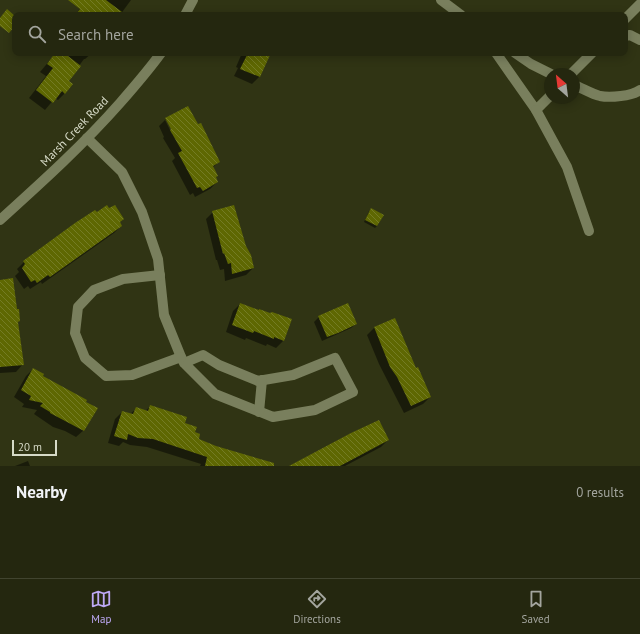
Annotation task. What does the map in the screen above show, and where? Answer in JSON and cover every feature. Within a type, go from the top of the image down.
[{"type":"street","points":[[187,12],[193,0]]},
{"type":"street","points":[[441,0],[457,12]]},
{"type":"street","points":[[628,16],[640,4]]},
{"type":"street","points":[[628,35],[640,40]]},
{"type":"street","name":"Marsh Creek Road","points":[[0,220],[54,171],[87,138],[134,87],[159,56]]},
{"type":"street","points":[[498,56],[536,110],[567,167],[589,231]]},
{"type":"street","points":[[519,56],[544,70]]},
{"type":"street","points":[[577,68],[589,56]]},
{"type":"street","points":[[580,88],[600,96],[625,95],[636,93],[640,90]]},
{"type":"street","points":[[536,110],[544,102]]},
{"type":"street","points":[[87,138],[122,172],[142,212],[158,259],[160,275],[164,315],[182,360],[214,394],[273,417],[315,410],[353,392],[335,358],[293,376],[258,381],[219,365],[203,355],[182,360],[132,375],[106,376],[85,358],[75,333],[78,307],[94,290],[123,279],[160,275]]},
{"type":"street","points":[[259,412],[262,380]]},
{"type":"building","points":[[68,0],[106,0],[122,12],[78,12],[80,9]]},
{"type":"building","points":[[7,9],[12,13],[12,30],[9,33],[0,26],[0,18]]},
{"type":"building","points":[[53,56],[68,56],[81,66],[69,81],[73,84],[65,94],[62,91],[53,103],[36,90],[53,68],[47,64]]},
{"type":"building","points":[[246,56],[270,56],[260,77],[240,69]]},
{"type":"building","points":[[188,106],[198,124],[201,123],[220,162],[213,166],[218,176],[216,177],[218,182],[203,191],[200,187],[197,188],[178,153],[182,151],[165,118]]},
{"type":"building","points":[[107,205],[109,208],[115,205],[124,219],[120,222],[122,226],[50,277],[48,275],[37,283],[35,280],[31,282],[22,268],[25,264],[23,261],[75,223],[95,210],[97,212]]},
{"type":"building","points":[[234,205],[254,268],[232,274],[231,263],[228,264],[224,253],[223,254],[212,211]]},
{"type":"building","points":[[371,208],[384,215],[377,226],[365,220]]},
{"type":"building","points":[[13,278],[17,309],[19,309],[20,321],[18,322],[24,365],[0,367],[0,280]]},
{"type":"building","points":[[240,303],[292,319],[284,341],[274,337],[274,339],[254,331],[253,333],[232,325]]},
{"type":"building","points":[[348,303],[357,324],[327,337],[318,316]]},
{"type":"building","points":[[395,318],[416,368],[418,367],[431,397],[411,406],[397,377],[390,367],[374,327]]},
{"type":"building","points":[[33,368],[44,374],[43,376],[87,400],[86,402],[98,408],[84,431],[50,413],[40,406],[43,403],[29,400],[31,396],[21,390]]},
{"type":"building","points":[[150,405],[187,417],[185,423],[197,427],[195,432],[200,434],[199,439],[216,446],[274,463],[274,466],[205,466],[207,457],[153,439],[138,438],[128,434],[127,440],[114,436],[122,411],[133,414],[136,407],[148,411]]},
{"type":"building","points":[[379,420],[389,440],[340,466],[289,466],[351,433]]}]
